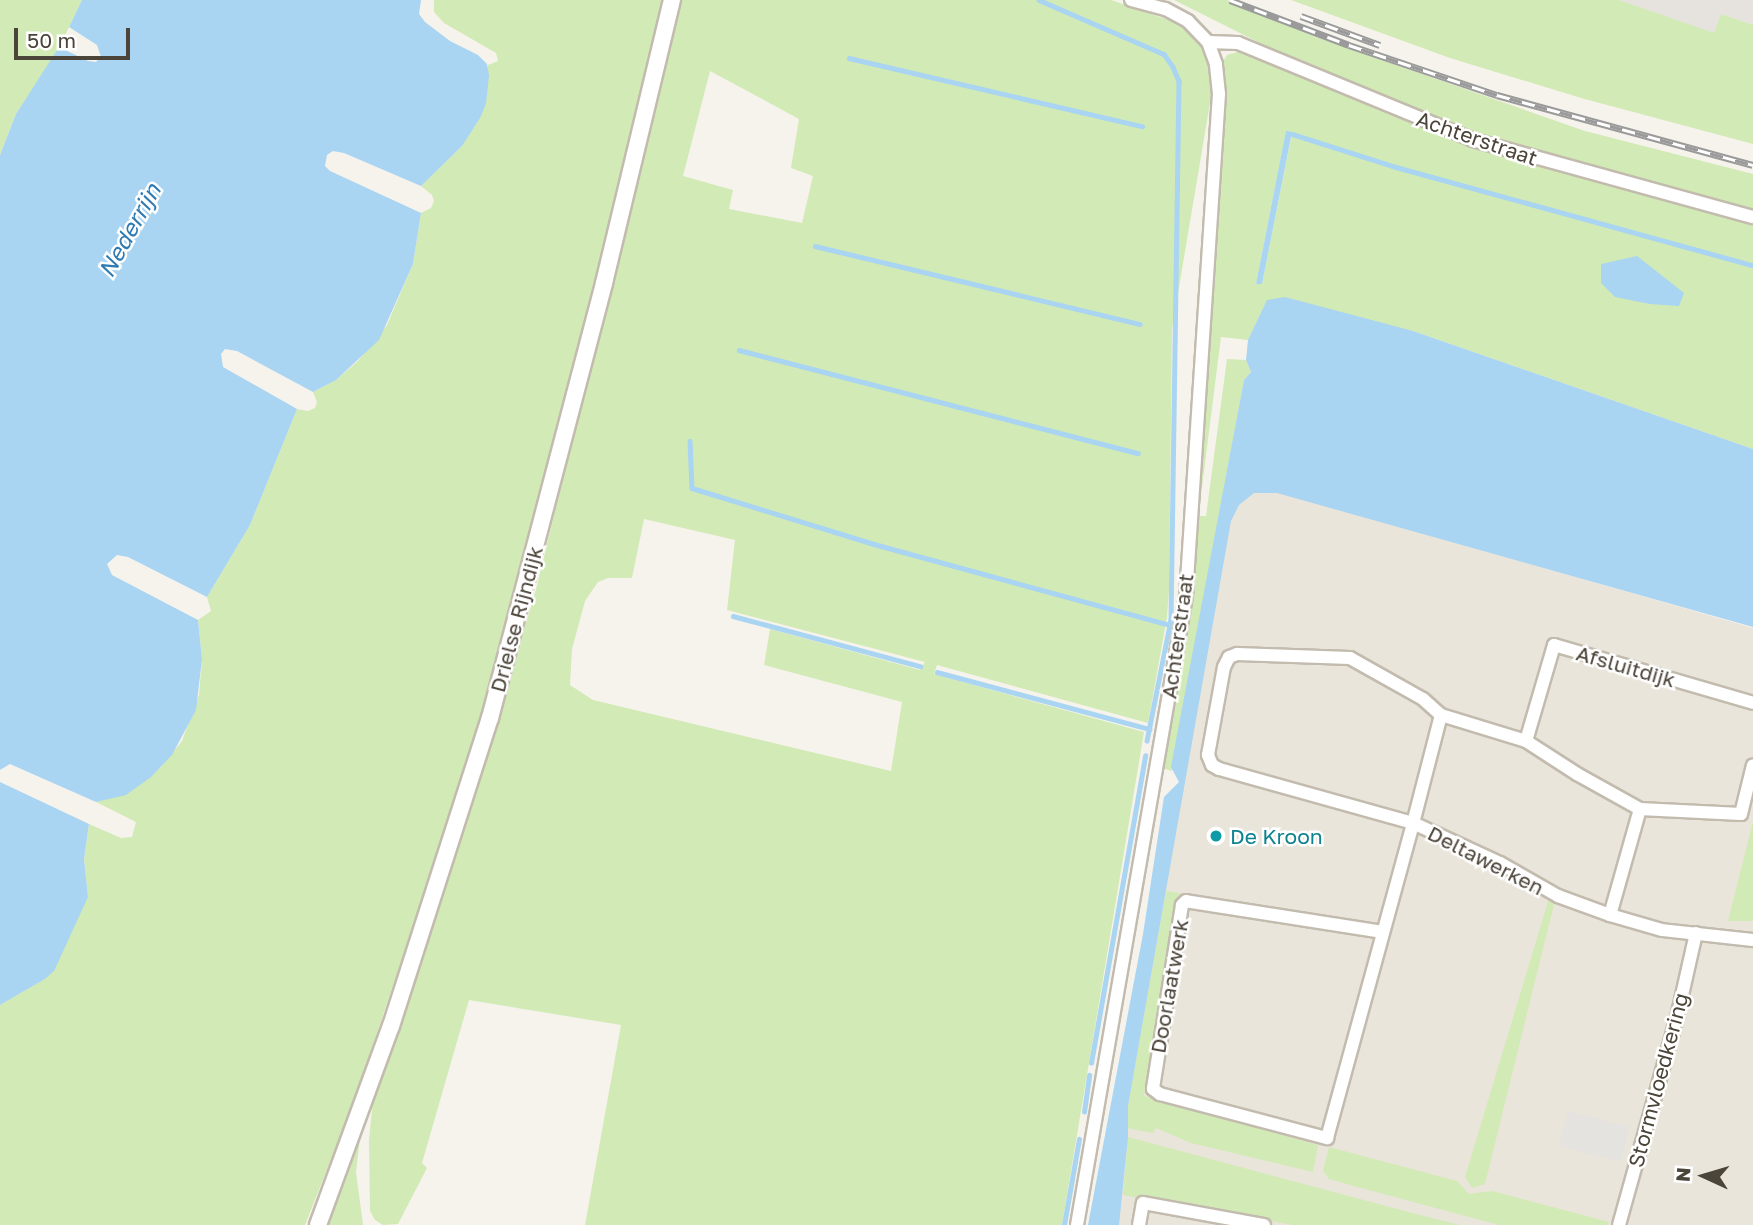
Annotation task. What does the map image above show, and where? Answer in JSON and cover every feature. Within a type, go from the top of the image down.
[{"type":"street","name":"Drielse Rijndijk","points":[[318,1225],[387,1038],[486,730],[608,270],[672,0]]},
{"type":"street","points":[[1131,0],[1165,9],[1188,21],[1208,42]]},
{"type":"street","name":"Achterstraat","points":[[1077,1225],[1186,596],[1219,94],[1216,64],[1208,42],[1238,43],[1473,140],[1753,217]]},
{"type":"street","name":"Afsluitdijk","points":[[1526,741],[1554,645],[1753,703]]},
{"type":"street","points":[[1441,715],[1413,823],[1212,765],[1208,755],[1224,667],[1229,657],[1237,654],[1350,658],[1423,699],[1441,715],[1526,741],[1577,774],[1640,809],[1741,814],[1753,765]]},
{"type":"street","points":[[1610,915],[1640,809]]},
{"type":"street","name":"Deltawerken","points":[[1327,1138],[1413,823],[1469,847],[1558,896],[1610,915],[1662,930],[1753,940]]},
{"type":"street","name":"Doorlaatwerk","points":[[1327,1138],[1160,1094],[1153,1089],[1182,905],[1191,900],[1383,932]]},
{"type":"street","name":"Stormvloedkering","points":[[1619,1225],[1678,1013],[1696,933]]},
{"type":"street","points":[[1139,1225],[1143,1203],[1264,1225]]},
{"type":"shaded area","points":[[1619,0],[1753,0],[1753,25],[1721,14],[1714,34]]},
{"type":"shaded area","points":[[1238,480],[1753,628],[1753,1225],[1105,1225]]},
{"type":"shaded area","points":[[1568,1111],[1630,1127],[1621,1162],[1559,1146]]},
{"type":"green space","points":[[0,0],[82,0],[57,52],[16,114],[0,155]]},
{"type":"green space","points":[[434,0],[664,0],[520,584],[457,796],[354,1101],[305,1225],[0,1225],[0,1005],[45,979],[88,897],[84,859],[89,824],[121,838],[132,837],[136,822],[96,802],[137,787],[161,767],[182,741],[199,695],[202,659],[198,620],[211,611],[207,597],[250,525],[297,409],[308,411],[315,408],[317,402],[313,392],[336,380],[358,361],[387,325],[413,264],[421,213],[431,208],[434,201],[432,195],[421,186],[462,146],[486,104],[488,65],[498,61],[496,53],[444,23],[434,12]]},
{"type":"green space","points":[[680,0],[1111,0],[1189,27],[1199,38],[1209,63],[1212,91],[1172,329],[1169,590],[1167,617],[1148,723],[937,665],[934,674],[1144,732],[1062,1225],[585,1225],[621,1025],[469,1000],[422,1163],[427,1168],[398,1224],[383,1225],[375,1220],[370,1211],[369,1140],[373,1099],[473,801],[536,589]],"holes":[[[710,71],[799,119],[791,168],[813,176],[802,223],[729,209],[733,190],[683,176]],[[644,519],[735,540],[727,610],[925,662],[920,670],[770,629],[764,665],[902,702],[891,771],[593,700],[570,685],[572,649],[585,601],[598,582],[608,578],[632,578]]]},
{"type":"green space","points":[[1174,0],[1227,0],[1319,38],[1585,131],[1753,174],[1753,213],[1526,150],[1344,85]]},
{"type":"green space","points":[[1291,0],[1619,0],[1714,33],[1721,14],[1753,25],[1753,144],[1581,98],[1450,58]]},
{"type":"green space","points":[[1244,50],[1428,128],[1753,221],[1753,449],[1413,331],[1265,306],[1248,340],[1221,337],[1200,503],[1196,504],[1221,65],[1227,55]],"holes":[[[1286,132],[1292,133],[1262,284],[1256,284]]]},
{"type":"green space","points":[[1227,359],[1246,360],[1251,372],[1244,380],[1172,771],[1162,768],[1195,516],[1206,516]]},
{"type":"green space","points":[[1753,821],[1753,921],[1728,921]]},
{"type":"green space","points":[[1166,891],[1179,893],[1144,1096],[1318,1145],[1313,1172],[1191,1143],[1156,1128],[1153,1133],[1127,1128],[1128,1106]]},
{"type":"green space","points":[[1549,898],[1555,900],[1485,1184],[1472,1188],[1465,1177]]},
{"type":"green space","points":[[361,1130],[356,1172],[363,1225],[324,1225]]},
{"type":"green space","points":[[1128,1137],[1460,1225],[1293,1225],[1123,1195]]},
{"type":"green space","points":[[1329,1147],[1457,1181],[1469,1194],[1492,1191],[1609,1222],[1608,1225],[1499,1225],[1329,1179],[1323,1171]]},
{"type":"water","name":"Nederrijn","points":[[82,0],[421,0],[419,14],[425,22],[450,41],[478,55],[487,64],[489,75],[486,104],[480,118],[462,146],[421,186],[344,153],[333,151],[327,155],[325,166],[330,171],[421,213],[413,264],[379,340],[336,380],[313,392],[237,351],[225,349],[221,354],[223,367],[297,409],[250,525],[207,597],[128,557],[117,555],[107,564],[112,575],[198,620],[202,659],[196,710],[172,755],[151,777],[126,795],[96,802],[10,764],[0,770],[0,155],[16,114],[59,47],[88,61],[96,62],[101,57],[97,45],[69,27]]},
{"type":"water","points":[[1286,131],[1292,132],[1262,284],[1256,284]]},
{"type":"water","points":[[1637,256],[1684,293],[1679,306],[1615,297],[1601,283],[1601,264]]},
{"type":"water","points":[[1285,297],[1413,331],[1753,449],[1753,627],[1277,493],[1254,493],[1239,505],[1231,521],[1128,1106],[1128,1137],[1119,1225],[1088,1225],[1143,934],[1164,797],[1179,782],[1171,767],[1244,380],[1251,372],[1246,360],[1248,340],[1267,300]]},
{"type":"water","points":[[0,782],[89,824],[84,859],[88,897],[54,971],[0,1005]]},
{"type":"waterway","points":[[1039,0],[1164,54],[1179,81],[1171,620],[1147,741]]},
{"type":"waterway","points":[[849,58],[1142,126]]},
{"type":"waterway","points":[[1292,134],[1396,167],[1753,265]]},
{"type":"waterway","points":[[815,246],[1140,324]]},
{"type":"waterway","points":[[739,350],[1138,453]]},
{"type":"waterway","points":[[690,441],[692,488],[874,544],[1170,625]]},
{"type":"waterway","points":[[733,616],[920,666]]},
{"type":"waterway","points":[[937,672],[1149,729]]},
{"type":"waterway","points":[[1091,1063],[1145,756]]},
{"type":"waterway","points":[[1084,1112],[1089,1075]]},
{"type":"waterway","points":[[1064,1225],[1079,1139]]},
{"type":"railway","points":[[1230,0],[1349,45],[1497,95],[1753,165]]},
{"type":"railway","points":[[1301,16],[1380,45]]},
{"type":"place","name":"De Kroon","points":[[1216,836]]}]
